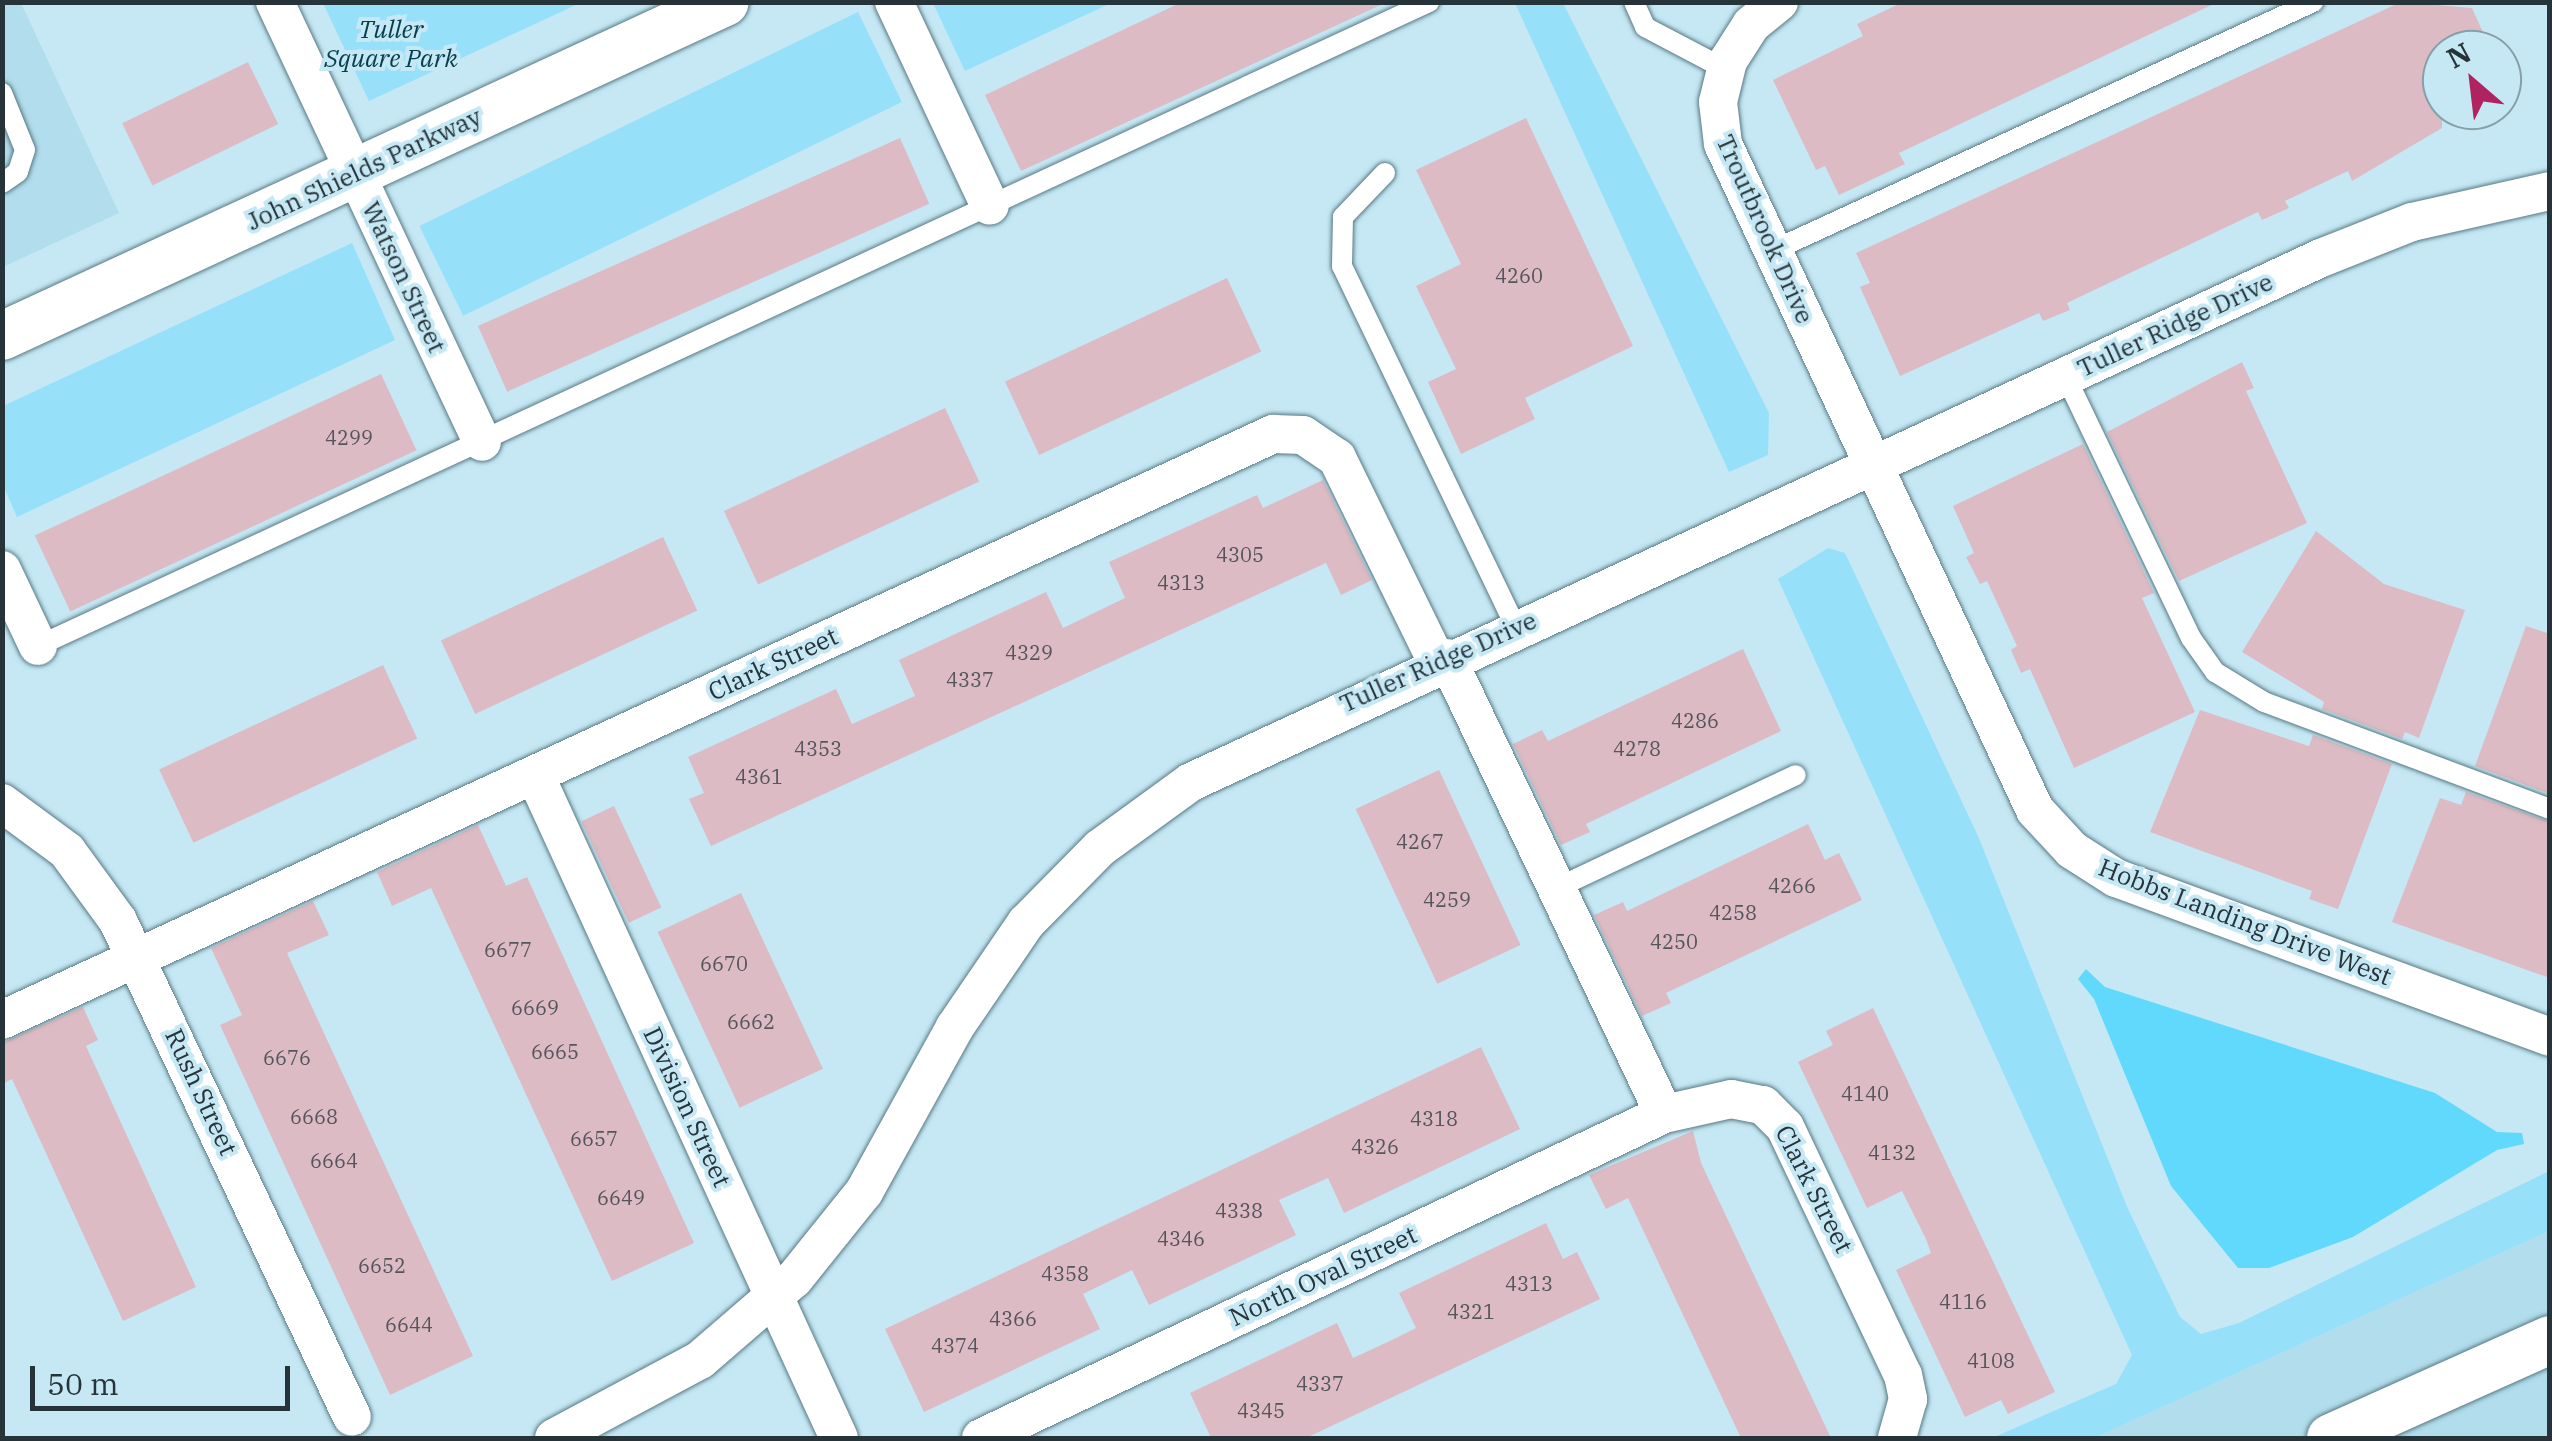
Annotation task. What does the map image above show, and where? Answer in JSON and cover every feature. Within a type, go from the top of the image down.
[{"type":"street","name":"Watson Street","points":[[275,2],[482,442]]},
{"type":"street","name":"John Shields Parkway","points":[[2,336],[725,2]]},
{"type":"street","points":[[894,2],[990,206]]},
{"type":"street","name":"Troutbrook Drive","points":[[1779,2],[1751,25],[1725,69],[1723,144],[1871,464]]},
{"type":"street","name":"Tuller Ridge Drive","points":[[554,1438],[650,1392],[774,1298],[864,1192],[994,964],[1084,862],[1205,774],[1442,660],[2367,238],[2550,191]]},
{"type":"street","name":"Clark Street","points":[[2,1020],[1273,434],[1303,436],[1337,458],[1556,888],[1664,1114],[1731,1098],[1762,1104],[1780,1120],[1903,1375],[1908,1399],[1897,1438]]},
{"type":"street","name":"Hobbs Landing Drive West","points":[[1871,464],[2016,776],[2072,850],[2136,885],[2550,1037]]},
{"type":"street","points":[[2,570],[38,646]]},
{"type":"street","name":"Division Street","points":[[534,775],[839,1438]]},
{"type":"street","name":"Rush Street","points":[[2,804],[67,851],[138,956],[352,1417]]},
{"type":"street","name":"North Oval Street","points":[[981,1438],[1664,1114]]},
{"type":"street","points":[[2331,1438],[2550,1340]]},
{"type":"lane","points":[[38,646],[1429,2]]},
{"type":"lane","points":[[1634,2],[1645,27],[1725,69]]},
{"type":"lane","points":[[1772,251],[2313,2]]},
{"type":"lane","points":[[2,93],[25,150],[18,172],[2,183]]},
{"type":"lane","points":[[1385,173],[1343,217],[1342,266],[1516,627]]},
{"type":"lane","points":[[2065,375],[2191,638],[2214,672],[2264,702],[2550,809]]},
{"type":"lane","points":[[1556,888],[1796,775]]},
{"type":"shaded area","points":[[2,3],[21,3],[119,213],[3,267]]},
{"type":"shaded area","points":[[2086,969],[2105,987],[2435,1093],[2497,1132],[2522,1133],[2524,1144],[2497,1150],[2353,1237],[2269,1268],[2238,1268],[2171,1186],[2094,999],[2078,979]]},
{"type":"shaded area","points":[[2549,1231],[2549,1438],[2094,1438]]},
{"type":"green space","name":"Tuller Square Park","points":[[323,3],[580,3],[369,101]]},
{"type":"green space","points":[[933,3],[1111,3],[965,71]]},
{"type":"green space","points":[[1515,3],[1563,3],[1769,413],[1768,455],[1729,472]]},
{"type":"green space","points":[[858,12],[902,102],[463,316],[419,226]]},
{"type":"green space","points":[[352,243],[395,340],[17,517],[3,485],[3,406]]},
{"type":"green space","points":[[1828,548],[1845,553],[1978,836],[2128,1209],[2180,1317],[2201,1334],[2239,1323],[2549,1171],[2549,1231],[2094,1438],[1992,1438],[2116,1384],[2132,1355],[1778,579]]},
{"type":"building","points":[[1182,2],[1385,3],[1021,171],[985,95]]},
{"type":"building","points":[[1903,2],[2218,2],[1899,153],[1905,164],[1839,195],[1825,166],[1816,170],[1773,80],[1863,36],[1857,24]]},
{"type":"building","points":[[2401,2],[2472,8],[2482,30],[2422,30],[2422,130],[2439,130],[2352,181],[2348,171],[2285,201],[2289,208],[2262,220],[2258,212],[2067,303],[2070,310],[2043,321],[2039,313],[1900,376],[1860,287],[1870,283],[1856,253]]},
{"type":"building","points":[[248,62],[278,124],[152,185],[122,123]]},
{"type":"building","points":[[1526,118],[1633,346],[1525,398],[1535,419],[1461,454],[1428,382],[1456,369],[1416,286],[1461,264],[1416,170]]},
{"type":"building","points":[[900,138],[929,204],[507,392],[478,326]]},
{"type":"building","points":[[1227,278],[1261,351],[1039,455],[1005,382]]},
{"type":"building","points":[[2242,362],[2254,388],[2246,391],[2307,523],[2179,581],[2107,432]]},
{"type":"building","points":[[381,374],[416,450],[70,612],[35,535]]},
{"type":"building","points":[[945,408],[979,481],[758,585],[724,511]]},
{"type":"building","points":[[2083,444],[2154,593],[2142,598],[2195,712],[2074,768],[2030,669],[2021,673],[2011,650],[2017,646],[1987,581],[1980,584],[1966,557],[1974,553],[1953,506]]},
{"type":"building","points":[[1323,480],[1372,580],[1341,595],[1326,563],[711,846],[689,799],[704,793],[688,757],[836,689],[852,724],[915,696],[899,660],[1046,592],[1063,628],[1125,598],[1109,562],[1257,495],[1263,508]]},
{"type":"building","points":[[2316,531],[2384,584],[2465,610],[2419,738],[2405,732],[2402,739],[2322,709],[2324,702],[2242,652]]},
{"type":"building","points":[[663,537],[697,610],[475,714],[441,641]]},
{"type":"building","points":[[2526,626],[2550,634],[2550,794],[2475,766]]},
{"type":"building","points":[[1743,649],[1781,731],[1586,824],[1590,832],[1561,845],[1513,744],[1542,730],[1548,741]]},
{"type":"building","points":[[383,665],[417,738],[193,843],[159,769]]},
{"type":"building","points":[[2200,710],[2309,746],[2313,735],[2392,764],[2338,909],[2309,899],[2312,891],[2150,832]]},
{"type":"building","points":[[1439,770],[1521,945],[1437,984],[1356,809]]},
{"type":"building","points":[[2466,792],[2550,822],[2550,978],[2392,922],[2440,798],[2461,805]]},
{"type":"building","points":[[614,806],[661,908],[629,923],[581,821]]},
{"type":"building","points":[[1808,824],[1825,860],[1839,853],[1862,900],[1666,993],[1671,1003],[1642,1016],[1594,915],[1623,902],[1627,911]]},
{"type":"building","points":[[478,825],[506,886],[527,877],[694,1243],[612,1281],[431,888],[392,906],[377,872]]},
{"type":"building","points":[[741,893],[823,1069],[740,1108],[658,932]]},
{"type":"building","points":[[313,901],[329,935],[287,953],[473,1356],[390,1395],[220,1025],[242,1015],[211,948]]},
{"type":"building","points":[[83,1007],[98,1040],[86,1046],[196,1287],[123,1321],[12,1079],[2,1084],[2,1043]]},
{"type":"building","points":[[1873,1008],[2055,1392],[2008,1414],[2001,1400],[1965,1417],[1896,1270],[1931,1253],[1926,1239],[1902,1191],[1867,1208],[1798,1062],[1833,1045],[1826,1031]]},
{"type":"building","points":[[1481,1047],[1520,1129],[1344,1213],[1328,1178],[1279,1200],[1296,1235],[1149,1305],[1132,1270],[1083,1294],[1100,1329],[924,1412],[885,1329]]},
{"type":"building","points":[[1693,1131],[1701,1163],[1831,1438],[1741,1438],[1628,1198],[1606,1209],[1589,1175]]},
{"type":"building","points":[[1546,1223],[1563,1259],[1577,1252],[1600,1299],[1306,1438],[1211,1438],[1190,1393],[1337,1323],[1353,1358],[1392,1340],[1416,1328],[1399,1293]]}]
